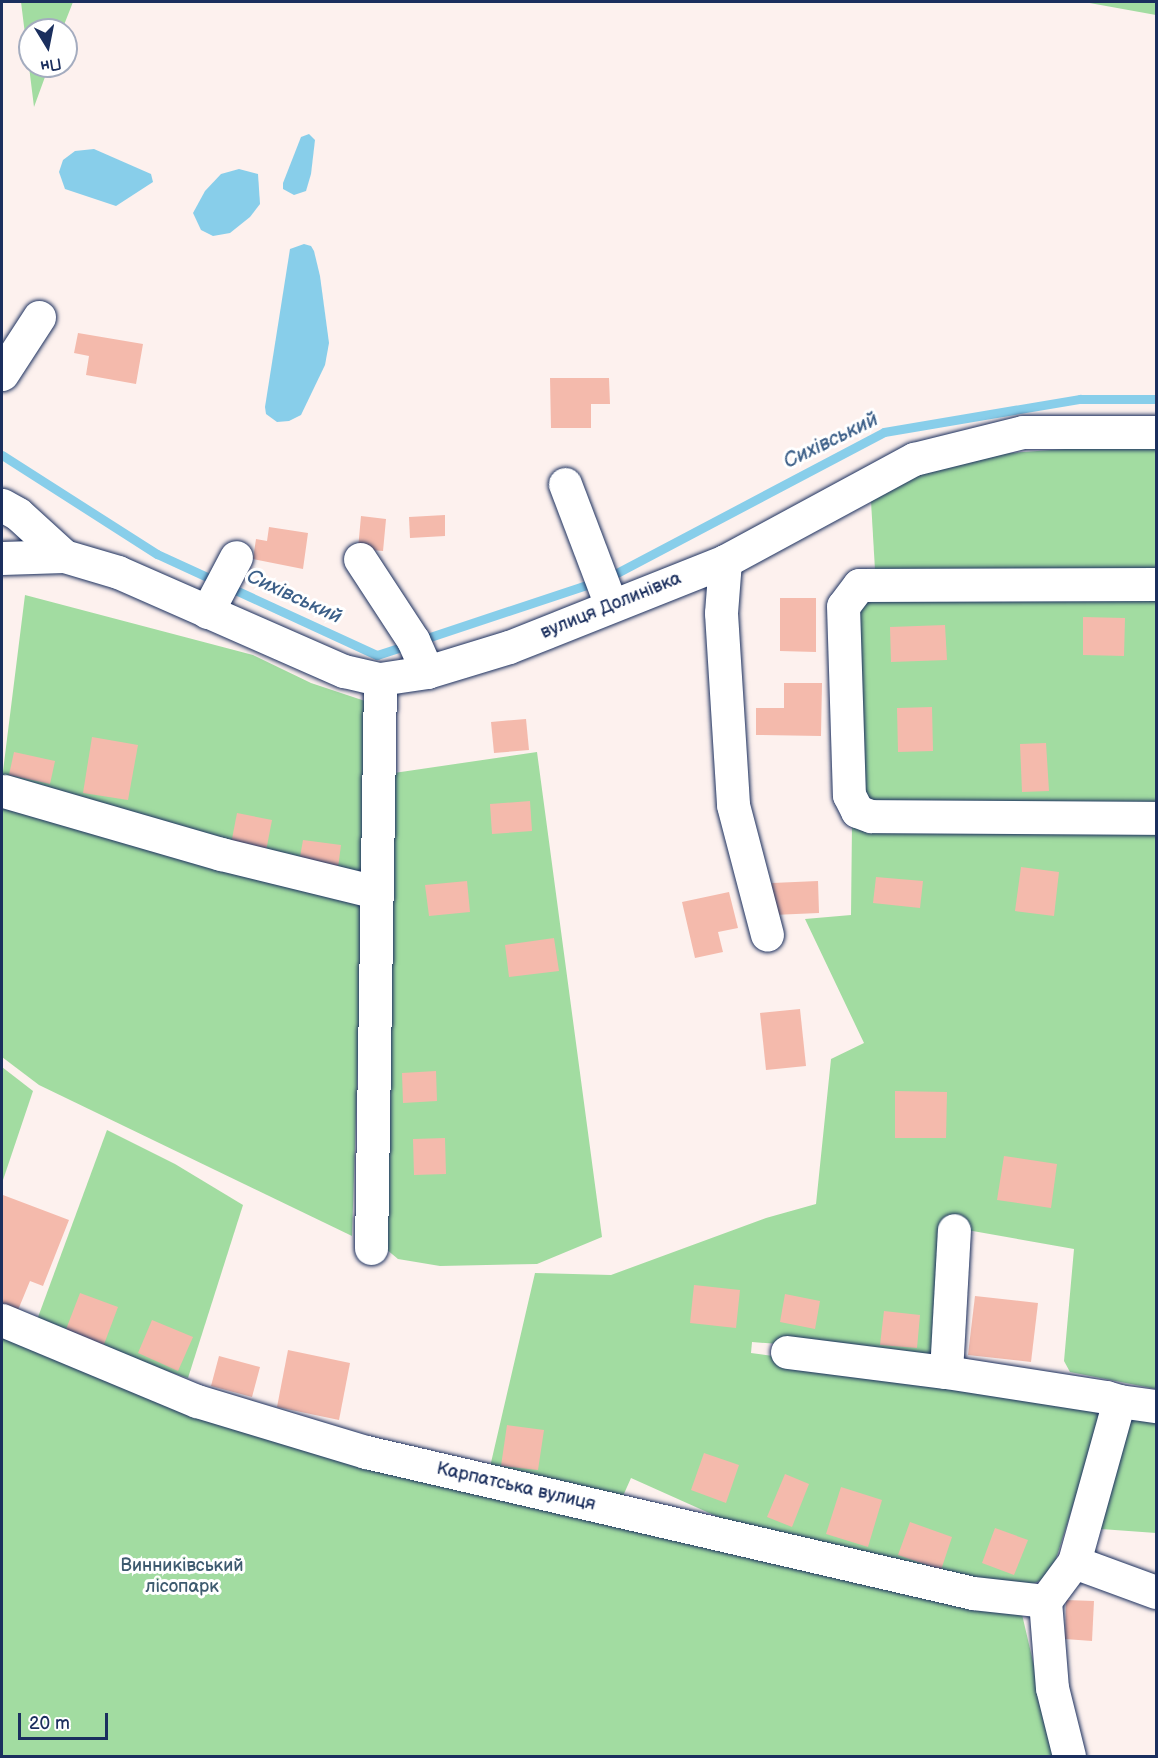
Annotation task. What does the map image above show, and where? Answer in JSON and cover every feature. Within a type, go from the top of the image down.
[{"type":"street","points":[[2,375],[39,317]]},
{"type":"street","name":"вулиця Долинівка","points":[[2,558],[64,556],[118,572],[222,584],[344,671],[380,680],[418,653],[509,646],[725,561],[914,459],[1023,432],[1156,432]]},
{"type":"street","points":[[565,484],[611,605]]},
{"type":"street","name":"вулиця Долинівка","points":[[2,505],[18,514],[64,556]]},
{"type":"street","points":[[360,559],[418,653]]},
{"type":"street","points":[[725,561],[721,613],[733,805],[767,935]]},
{"type":"street","points":[[1156,584],[859,585],[843,606],[849,795],[857,811],[871,816],[1156,818]]},
{"type":"street","points":[[371,1248],[380,680]]},
{"type":"street","points":[[4,791],[221,854],[376,892]]},
{"type":"street","points":[[946,1372],[954,1230]]},
{"type":"street","name":"Карпатська вулиця","points":[[2,1320],[197,1401],[366,1452],[973,1593],[1045,1600]]},
{"type":"street","points":[[787,1352],[946,1372],[1156,1406]]},
{"type":"street","points":[[1069,1756],[1052,1688],[1045,1600],[1074,1562],[1119,1401]]},
{"type":"street","points":[[1074,1562],[1156,1592]]},
{"type":"green space","points":[[21,2],[73,2],[67,18],[23,18]]},
{"type":"green space","points":[[1084,2],[1156,2],[1156,15]]},
{"type":"green space","points":[[30,78],[45,78],[34,107]]},
{"type":"green space","points":[[1108,446],[1156,447],[1156,574],[875,570],[871,501],[916,476],[996,454]]},
{"type":"green space","points":[[1156,591],[1156,806],[860,806],[858,598]]},
{"type":"green space","points":[[25,595],[253,655],[311,683],[371,703],[364,878],[2,779]]},
{"type":"green space","points":[[537,752],[602,1237],[537,1264],[440,1266],[398,1259],[386,1249],[390,1123],[394,773]]},
{"type":"green space","points":[[2,806],[363,903],[352,1236],[39,1085],[2,1057]]},
{"type":"green space","points":[[852,824],[1156,826],[1156,1389],[1070,1372],[1064,1361],[1074,1249],[950,1227],[940,1356],[752,1342],[751,1353],[931,1378],[1103,1411],[1056,1559],[1042,1580],[1017,1590],[727,1521],[631,1478],[623,1496],[490,1467],[535,1273],[611,1275],[766,1218],[816,1204],[831,1059],[864,1043],[805,919],[851,915]]},
{"type":"green space","points":[[2,1067],[33,1091],[2,1183]]},
{"type":"green space","points":[[107,1130],[175,1164],[243,1205],[188,1378],[34,1328]]},
{"type":"green space","name":"Винниківський лісопарк","points":[[2,1334],[582,1515],[1021,1610],[1055,1756],[2,1756]]},
{"type":"green space","points":[[1139,1414],[1156,1418],[1156,1533],[1101,1529],[1123,1430],[1130,1420]]},
{"type":"water","points":[[309,134],[315,140],[311,174],[306,191],[294,195],[283,189],[283,183],[301,137]]},
{"type":"water","points":[[94,149],[151,174],[153,182],[116,206],[65,189],[59,172],[63,160],[75,151]]},
{"type":"water","points":[[239,169],[258,174],[260,204],[250,217],[230,233],[213,236],[201,230],[193,213],[205,191],[221,174]]},
{"type":"water","points":[[304,244],[311,246],[314,251],[320,276],[329,343],[325,365],[301,415],[289,421],[277,422],[266,414],[265,407],[290,249]]},
{"type":"building","points":[[78,333],[143,344],[136,384],[86,375],[89,356],[74,353]]},
{"type":"building","points":[[550,378],[609,378],[610,404],[591,404],[591,428],[551,428]]},
{"type":"building","points":[[445,515],[445,536],[410,538],[409,517]]},
{"type":"building","points":[[361,516],[386,519],[383,551],[358,549]]},
{"type":"building","points":[[269,527],[308,533],[303,569],[253,559],[256,539],[267,541]]},
{"type":"building","points":[[780,598],[816,598],[816,652],[780,651]]},
{"type":"building","points":[[1083,617],[1125,618],[1124,656],[1083,655]]},
{"type":"building","points":[[945,625],[947,660],[891,662],[890,627]]},
{"type":"building","points":[[784,683],[822,683],[821,736],[756,735],[756,708],[784,708]]},
{"type":"building","points":[[932,707],[933,751],[898,752],[897,708]]},
{"type":"building","points":[[526,719],[529,750],[494,753],[491,722]]},
{"type":"building","points":[[92,737],[138,745],[128,800],[83,793]]},
{"type":"building","points":[[1046,743],[1049,791],[1022,792],[1020,744]]},
{"type":"building","points":[[14,752],[55,761],[50,784],[9,775]]},
{"type":"building","points":[[530,801],[532,831],[492,834],[490,804]]},
{"type":"building","points":[[237,813],[272,820],[266,851],[231,844]]},
{"type":"building","points":[[303,840],[341,845],[338,868],[299,863]]},
{"type":"building","points":[[1021,867],[1059,872],[1054,916],[1015,911]]},
{"type":"building","points":[[876,877],[923,881],[920,908],[873,903]]},
{"type":"building","points":[[467,881],[470,912],[429,916],[425,885]]},
{"type":"building","points":[[818,881],[819,913],[773,915],[772,883]]},
{"type":"building","points":[[729,892],[738,928],[718,932],[723,952],[695,958],[682,902]]},
{"type":"building","points":[[554,938],[559,971],[509,977],[505,945]]},
{"type":"building","points":[[800,1009],[806,1066],[766,1070],[760,1013]]},
{"type":"building","points":[[436,1071],[437,1101],[403,1103],[402,1073]]},
{"type":"building","points":[[895,1091],[947,1092],[946,1138],[895,1138]]},
{"type":"building","points":[[445,1138],[446,1174],[414,1175],[413,1139]]},
{"type":"building","points":[[1004,1156],[1057,1164],[1051,1208],[997,1200]]},
{"type":"building","points":[[3,1195],[69,1220],[43,1286],[30,1281],[18,1310],[2,1303]]},
{"type":"building","points":[[694,1285],[740,1290],[736,1328],[690,1323]]},
{"type":"building","points":[[80,1293],[118,1307],[103,1347],[65,1332]]},
{"type":"building","points":[[785,1294],[820,1301],[815,1329],[780,1322]]},
{"type":"building","points":[[975,1296],[1038,1303],[1031,1362],[968,1355]]},
{"type":"building","points":[[884,1311],[920,1315],[917,1348],[880,1345]]},
{"type":"building","points":[[152,1320],[193,1337],[178,1371],[138,1353]]},
{"type":"building","points":[[288,1350],[350,1363],[339,1420],[277,1407]]},
{"type":"building","points":[[219,1356],[260,1367],[252,1397],[211,1386]]},
{"type":"building","points":[[507,1425],[544,1430],[538,1470],[501,1466]]},
{"type":"building","points":[[704,1453],[739,1465],[726,1503],[691,1490]]},
{"type":"building","points":[[785,1474],[809,1484],[792,1527],[767,1517]]},
{"type":"building","points":[[841,1487],[882,1500],[868,1547],[826,1534]]},
{"type":"building","points":[[910,1522],[952,1537],[941,1570],[898,1555]]},
{"type":"building","points":[[995,1528],[1028,1540],[1014,1575],[982,1563]]},
{"type":"building","points":[[1066,1600],[1094,1601],[1092,1641],[1065,1639]]},
{"type":"waterway","name":"Сихівський","points":[[613,575],[884,432],[1080,399],[1156,399]]},
{"type":"waterway","name":"Сихівський","points":[[2,455],[157,554],[377,655],[408,645]]},
{"type":"waterway","name":"Сихівський","points":[[421,640],[592,583]]}]
